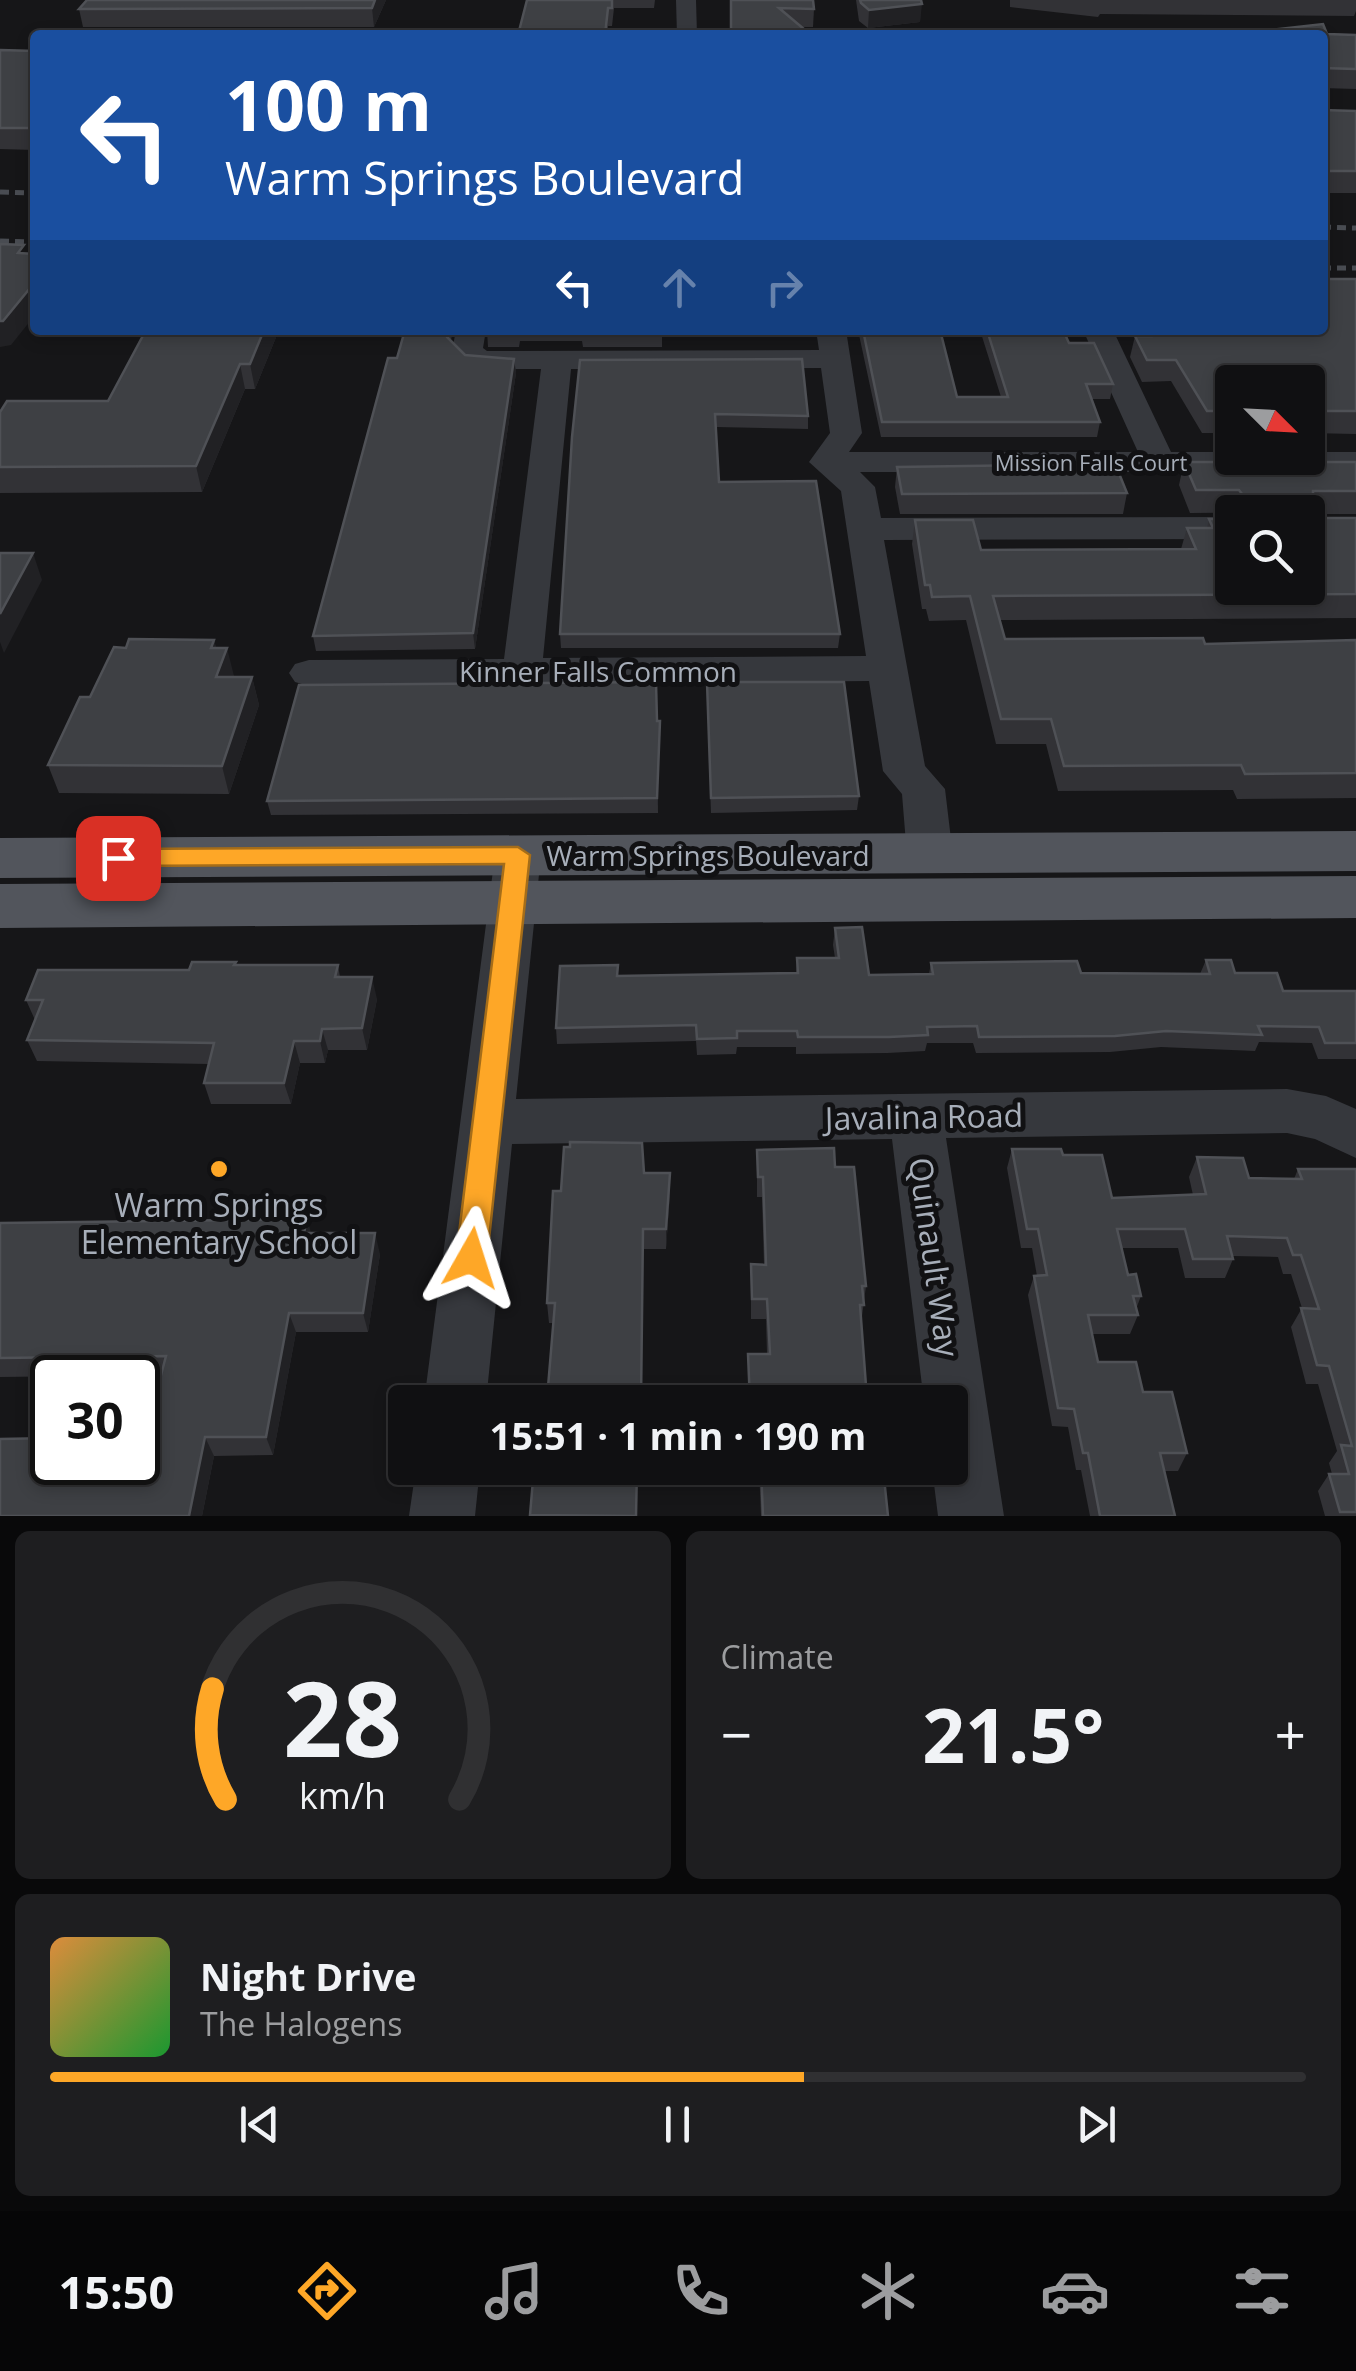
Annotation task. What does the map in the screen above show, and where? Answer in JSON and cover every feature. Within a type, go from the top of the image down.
[{"type":"main road","name":"Warm Springs Boulevard","points":[[515,878],[808,853],[930,856],[1356,851]]},
{"type":"main road","name":"Warm Springs Boulevard","points":[[0,858],[212,881]]},
{"type":"main road","name":"Warm Springs Boulevard","points":[[0,906],[212,881],[515,878],[1356,897]]},
{"type":"street","points":[[686,0],[686,30]]},
{"type":"street","points":[[470,335],[467,350],[480,360],[557,360],[606,345],[833,344],[846,433],[826,462],[858,487],[904,772],[923,789],[930,856]]},
{"type":"street","points":[[1100,335],[1159,462]]},
{"type":"street","points":[[522,671],[557,360]]},
{"type":"street","name":"Mission Falls Court","points":[[826,462],[1356,462]]},
{"type":"street","points":[[864,529],[1215,528]]},
{"type":"street","name":"Kinner Falls Common","points":[[309,673],[887,668]]},
{"type":"street","points":[[457,1385],[515,878]]},
{"type":"street","name":"Javalina Road","points":[[486,1122],[1287,1111],[1326,1119],[1356,1136]]},
{"type":"street","name":"Quinault Way","points":[[916,1116],[970,1516]]},
{"type":"street","points":[[442,1516],[446,1485]]},
{"type":"building","points":[[87,0],[375,0],[372,8],[79,9]]},
{"type":"building","points":[[527,0],[612,0],[606,30],[519,30]]},
{"type":"building","points":[[731,0],[813,0],[814,9],[779,8],[805,30],[731,30]]},
{"type":"building","points":[[860,0],[921,0],[922,4],[869,10]]},
{"type":"building","points":[[1323,24],[1325,30],[1270,30]]},
{"type":"building","points":[[1328,34],[1356,35],[1356,69],[1328,68]]},
{"type":"building","points":[[0,50],[30,51],[30,128],[0,128]]},
{"type":"building","points":[[1328,110],[1356,111],[1356,171],[1328,171]]},
{"type":"building","points":[[0,244],[24,245],[18,253],[30,254],[30,288],[0,321]]},
{"type":"building","points":[[1328,279],[1356,279],[1356,411],[1325,411],[1325,365],[1215,365],[1215,411],[1207,411],[1176,360],[1147,360],[1135,336],[1328,335]]},
{"type":"building","points":[[143,335],[262,335],[250,364],[240,364],[196,466],[0,467],[0,412],[7,401],[108,401]]},
{"type":"building","points":[[404,335],[447,335],[465,355],[514,359],[473,633],[313,636],[388,358],[397,358]]},
{"type":"building","points":[[864,335],[941,335],[957,397],[1008,397],[989,335],[1065,335],[1069,343],[1094,343],[1113,384],[1086,384],[1100,422],[882,422]]},
{"type":"building","points":[[802,359],[808,416],[715,414],[719,482],[816,481],[840,634],[560,634],[580,360]]},
{"type":"building","points":[[1184,462],[1215,462],[1215,475],[1325,475],[1325,462],[1356,462],[1356,491],[1242,495],[1239,490],[1196,490]]},
{"type":"building","points":[[1116,466],[1127,493],[902,494],[897,467]]},
{"type":"building","points":[[1325,518],[1356,518],[1356,594],[1325,594]]},
{"type":"building","points":[[1209,519],[1215,519],[1215,595],[993,596],[1005,639],[1203,638],[1205,644],[1356,640],[1356,773],[1245,774],[1241,765],[1064,766],[1051,719],[1001,719],[970,596],[932,597],[930,585],[925,585],[915,520],[973,520],[981,550],[1196,549],[1187,528],[1213,528]]},
{"type":"building","points":[[0,553],[33,553],[0,614]]},
{"type":"building","points":[[129,639],[214,640],[211,648],[227,648],[216,677],[252,677],[222,766],[48,765],[80,697],[90,697],[114,647],[126,648]]},
{"type":"building","points":[[656,682],[660,721],[657,798],[267,801],[299,685]]},
{"type":"building","points":[[707,682],[844,682],[859,796],[711,798]]},
{"type":"building","points":[[862,927],[869,975],[933,974],[931,963],[1077,961],[1081,973],[1210,974],[1206,960],[1231,960],[1235,973],[1277,973],[1283,991],[1356,991],[1356,1043],[1325,1043],[1319,1027],[1258,1026],[1262,1035],[1166,1031],[1115,1036],[979,1037],[977,1026],[927,1027],[928,1035],[889,1037],[798,1037],[797,1031],[737,1031],[737,1038],[697,1039],[696,1025],[556,1028],[560,966],[618,965],[617,976],[798,973],[797,958],[839,958],[835,928]]},
{"type":"building","points":[[192,962],[338,965],[335,977],[372,977],[362,1028],[322,1029],[320,1041],[294,1041],[284,1083],[204,1083],[214,1043],[27,1040],[43,1000],[26,1000],[38,970],[189,970]]},
{"type":"building","points":[[570,1142],[642,1143],[644,1173],[670,1173],[666,1229],[643,1229],[641,1385],[548,1385],[555,1303],[547,1303],[553,1191],[561,1191],[564,1147],[570,1147]]},
{"type":"building","points":[[834,1148],[835,1167],[854,1167],[866,1286],[862,1286],[864,1305],[860,1305],[866,1385],[749,1385],[748,1354],[770,1354],[767,1299],[752,1299],[751,1264],[766,1265],[763,1177],[758,1177],[757,1150]]},
{"type":"building","points":[[1012,1149],[1061,1149],[1063,1155],[1102,1155],[1112,1198],[1206,1194],[1197,1157],[1243,1158],[1249,1178],[1302,1179],[1298,1169],[1356,1169],[1356,1512],[1340,1512],[1329,1474],[1349,1474],[1341,1445],[1352,1446],[1329,1366],[1317,1365],[1301,1308],[1319,1309],[1301,1255],[1293,1255],[1287,1238],[1227,1236],[1233,1259],[1193,1259],[1185,1229],[1117,1229],[1128,1275],[1136,1274],[1141,1296],[1133,1296],[1138,1315],[1088,1315],[1098,1362],[1136,1362],[1143,1392],[1172,1392],[1187,1453],[1160,1453],[1175,1516],[1100,1516],[1088,1453],[1083,1453],[1074,1409],[1058,1408],[1034,1276],[1047,1275],[1038,1229],[1027,1229]]},
{"type":"building","points":[[307,1219],[304,1233],[375,1233],[363,1313],[289,1313],[266,1437],[205,1437],[189,1516],[0,1516],[0,1439],[30,1438],[30,1485],[160,1485],[160,1379],[166,1356],[0,1358],[0,1223]]},
{"type":"building","points":[[533,1485],[637,1485],[636,1516],[530,1515]]},
{"type":"building","points":[[762,1485],[885,1485],[888,1516],[763,1516]]},
{"type":"railway","points":[[0,192],[30,193]]},
{"type":"railway","points":[[1328,227],[1356,228]]},
{"type":"railway","points":[[0,241],[30,242]]},
{"type":"railway","points":[[1328,268],[1356,268]]},
{"type":"place","name":"Warm Springs Elementary School","points":[[219,1169]]},
{"type":"route","points":[[118,858],[518,855],[471,1258]]}]
